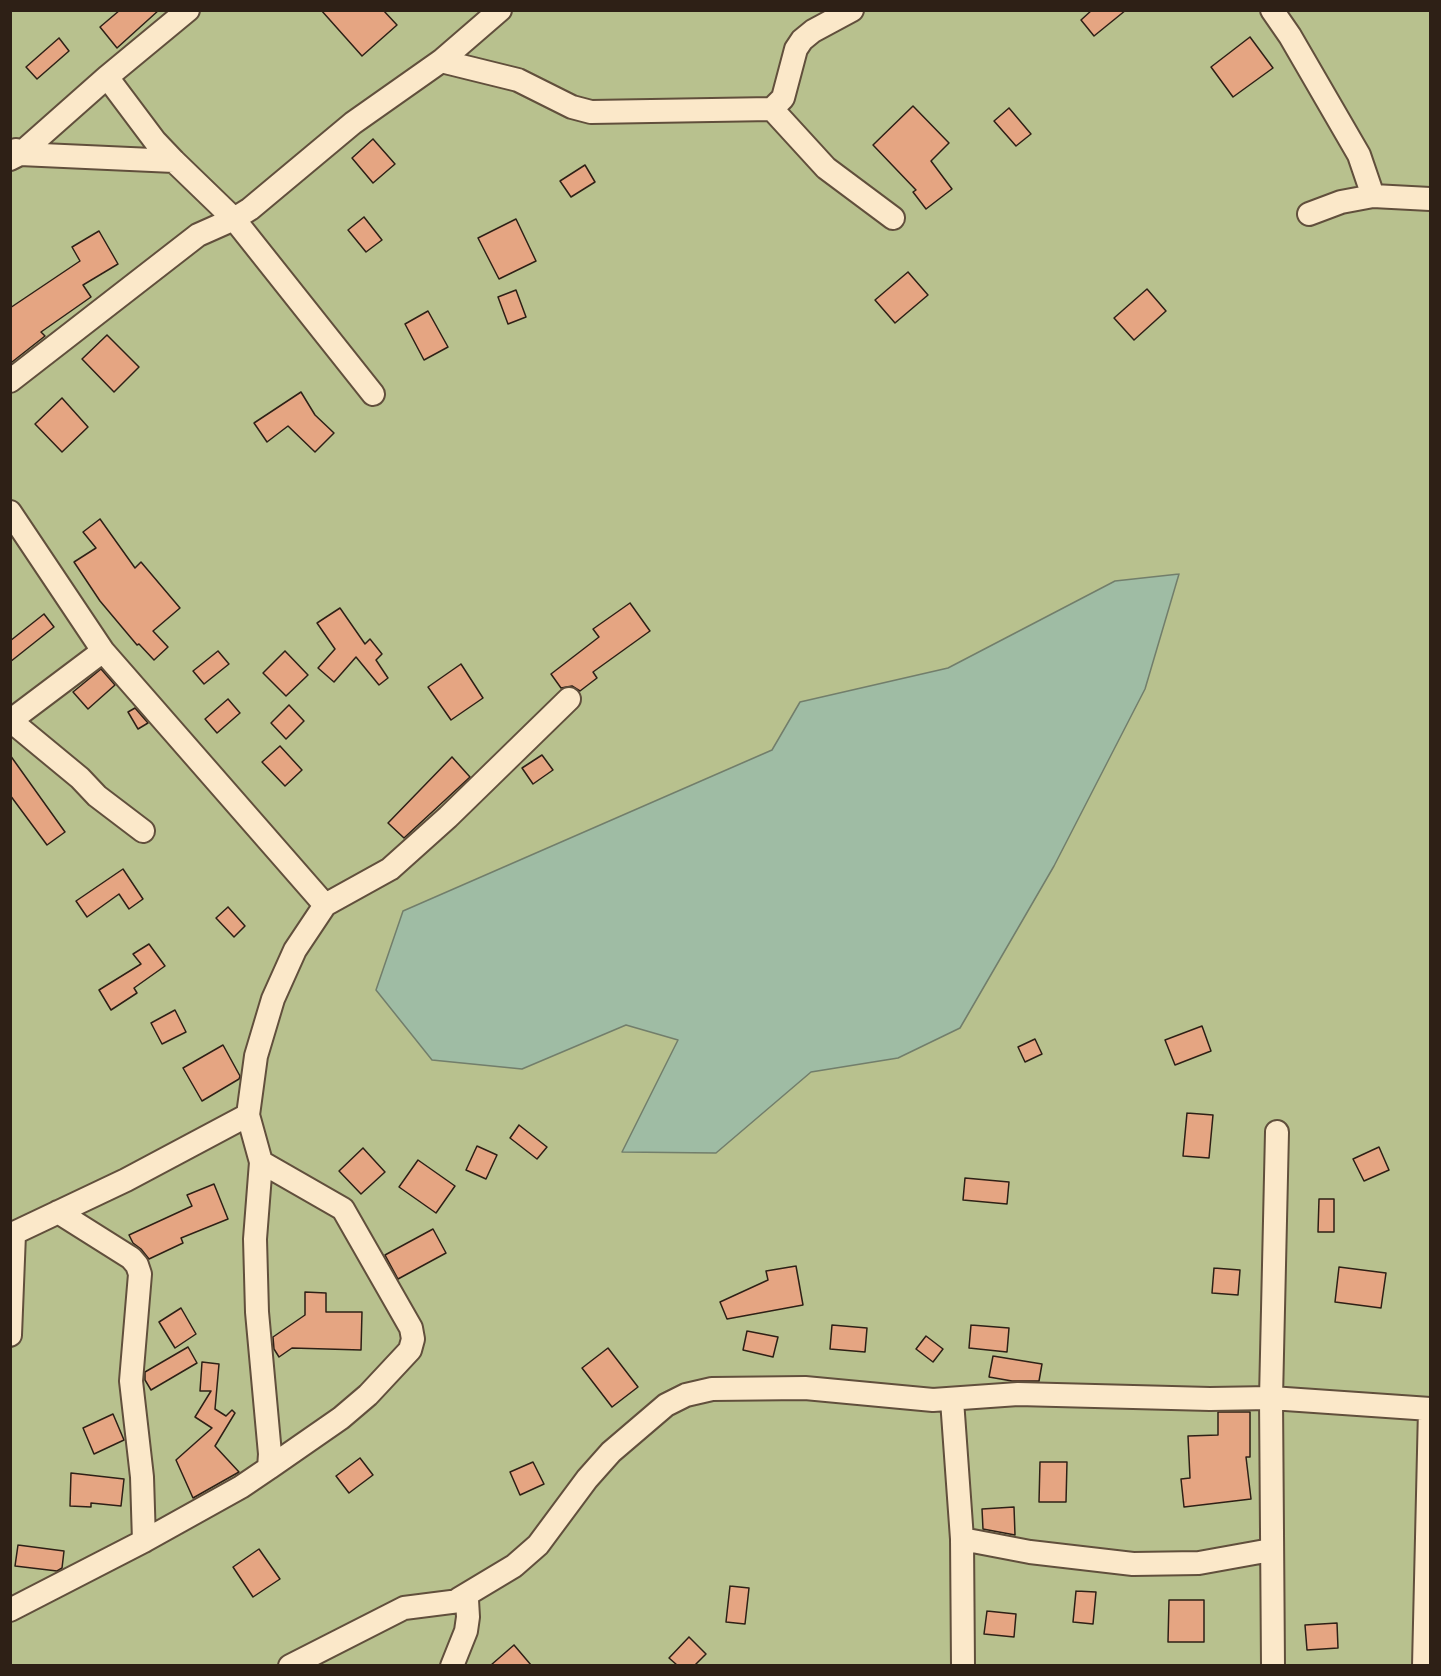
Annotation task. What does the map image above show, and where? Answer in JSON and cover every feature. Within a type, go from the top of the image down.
[{"type":"street","points":[[14,153],[188,10]]},
{"type":"street","points":[[10,381],[198,235],[250,209],[353,123],[441,61],[501,10]]},
{"type":"street","points":[[441,61],[518,80],[572,107],[591,112],[772,109],[783,98],[796,49],[802,40],[813,31],[852,10]]},
{"type":"street","points":[[1272,10],[1290,36],[1359,155],[1373,196]]},
{"type":"street","points":[[108,77],[155,141],[234,219],[373,394]]},
{"type":"street","points":[[772,109],[826,168],[893,218]]},
{"type":"street","points":[[14,153],[174,161]]},
{"type":"street","points":[[1309,214],[1341,202],[1373,196],[1431,199]]},
{"type":"street","points":[[10,512],[103,651],[325,904]]},
{"type":"street","points":[[103,651],[11,721],[80,778],[97,796],[143,831]]},
{"type":"street","points":[[269,1468],[270,1454],[256,1301],[255,1239],[261,1162],[258,1144],[248,1114],[256,1056],[273,999],[295,950],[325,904],[390,869],[448,817],[569,699]]},
{"type":"street","points":[[10,1335],[12,1234],[126,1180],[248,1114]]},
{"type":"street","points":[[1273,1665],[1271,1398],[1277,1132]]},
{"type":"street","points":[[10,1610],[144,1541],[241,1487],[341,1418],[368,1395],[410,1350],[413,1339],[411,1328],[343,1209],[261,1162]]},
{"type":"street","points":[[58,1212],[131,1258],[140,1274],[131,1381],[142,1477],[144,1541]]},
{"type":"street","points":[[459,1599],[514,1566],[537,1545],[587,1479],[611,1452],[666,1406],[686,1395],[712,1389],[805,1388],[933,1400],[1018,1394],[1210,1399],[1271,1398],[1430,1409],[1424,1665]]},
{"type":"street","points":[[952,1400],[962,1539],[963,1665]]},
{"type":"street","points":[[962,1539],[1030,1552],[1133,1564],[1199,1563],[1271,1550]]},
{"type":"street","points":[[290,1665],[404,1608],[459,1599],[467,1600],[466,1630],[452,1665]]},
{"type":"shaded area","points":[[11,11],[1430,11],[1430,1665],[11,1665]]},
{"type":"shaded area","points":[[1179,574],[1145,689],[1054,866],[960,1028],[898,1058],[811,1072],[716,1153],[622,1152],[678,1040],[626,1025],[522,1069],[432,1060],[376,990],[403,911],[772,750],[800,702],[948,668],[1115,581]]},
{"type":"building","points":[[120,10],[159,10],[117,48],[100,27]]},
{"type":"building","points":[[321,10],[383,10],[397,25],[362,56]]},
{"type":"building","points":[[1092,10],[1126,10],[1094,36],[1081,20]]},
{"type":"building","points":[[1250,37],[1273,68],[1233,97],[1211,67]]},
{"type":"building","points":[[59,38],[69,51],[37,79],[26,67]]},
{"type":"building","points":[[913,106],[949,143],[931,161],[952,189],[926,209],[913,192],[916,190],[873,145]]},
{"type":"building","points":[[1009,108],[1031,134],[1016,146],[994,121]]},
{"type":"building","points":[[373,139],[395,164],[373,183],[352,158]]},
{"type":"building","points":[[585,165],[595,182],[571,197],[560,181]]},
{"type":"building","points":[[364,217],[382,240],[366,252],[348,230]]},
{"type":"building","points":[[516,219],[536,261],[499,279],[478,238]]},
{"type":"building","points":[[99,231],[118,264],[83,285],[91,297],[41,332],[45,336],[12,362],[10,361],[10,308],[80,261],[72,247]]},
{"type":"building","points":[[908,272],[928,295],[895,323],[875,300]]},
{"type":"building","points":[[1147,289],[1166,311],[1134,340],[1114,318]]},
{"type":"building","points":[[516,290],[526,317],[508,324],[498,297]]},
{"type":"building","points":[[428,311],[448,347],[424,360],[405,324]]},
{"type":"building","points":[[107,335],[139,367],[114,392],[82,359]]},
{"type":"building","points":[[301,392],[315,415],[334,433],[315,452],[288,426],[267,442],[254,423]]},
{"type":"building","points":[[62,398],[88,427],[62,452],[35,424]]},
{"type":"building","points":[[100,519],[135,568],[141,562],[180,608],[153,631],[168,647],[154,660],[139,644],[137,645],[100,601],[74,562],[96,548],[83,532]]},
{"type":"building","points":[[630,603],[650,631],[593,672],[597,678],[580,691],[572,686],[561,688],[551,674],[599,637],[593,629]]},
{"type":"building","points":[[340,608],[365,644],[370,639],[382,654],[376,660],[388,678],[379,685],[356,657],[334,682],[318,668],[335,649],[317,623]]},
{"type":"building","points":[[44,614],[54,627],[10,662],[10,641]]},
{"type":"building","points":[[218,651],[229,664],[204,684],[193,671]]},
{"type":"building","points":[[285,651],[308,675],[286,696],[263,673]]},
{"type":"building","points":[[461,664],[483,698],[451,720],[428,687]]},
{"type":"building","points":[[101,669],[115,685],[88,709],[73,692]]},
{"type":"building","points":[[228,699],[240,713],[217,733],[205,719]]},
{"type":"building","points":[[289,705],[304,721],[286,739],[271,723]]},
{"type":"building","points":[[135,708],[148,723],[138,729],[128,712]]},
{"type":"building","points":[[280,746],[302,770],[285,786],[262,762]]},
{"type":"building","points":[[10,755],[65,832],[47,845],[10,795]]},
{"type":"building","points":[[542,755],[553,770],[533,784],[522,768]]},
{"type":"building","points":[[452,757],[470,777],[404,838],[388,823]]},
{"type":"building","points":[[123,869],[143,899],[129,909],[119,894],[87,917],[76,901]]},
{"type":"building","points":[[228,907],[245,926],[234,937],[216,918]]},
{"type":"building","points":[[149,944],[165,966],[134,988],[137,993],[111,1010],[99,990],[141,964],[133,954]]},
{"type":"building","points":[[175,1010],[186,1032],[162,1044],[151,1023]]},
{"type":"building","points":[[1202,1026],[1211,1051],[1175,1065],[1165,1040]]},
{"type":"building","points":[[1035,1039],[1042,1054],[1025,1062],[1018,1047]]},
{"type":"building","points":[[223,1045],[240,1076],[239,1079],[202,1101],[183,1068]]},
{"type":"building","points":[[1187,1113],[1213,1115],[1209,1158],[1183,1156]]},
{"type":"building","points":[[519,1125],[547,1147],[537,1159],[510,1138]]},
{"type":"building","points":[[477,1146],[497,1155],[486,1179],[466,1170]]},
{"type":"building","points":[[1379,1147],[1389,1170],[1364,1181],[1353,1159]]},
{"type":"building","points":[[363,1148],[385,1172],[361,1194],[339,1171]]},
{"type":"building","points":[[418,1160],[455,1186],[436,1213],[399,1187]]},
{"type":"building","points":[[965,1178],[1009,1182],[1007,1204],[963,1200]]},
{"type":"building","points":[[214,1184],[228,1219],[181,1238],[183,1243],[149,1259],[133,1243],[129,1235],[192,1206],[187,1195]]},
{"type":"building","points":[[1319,1199],[1334,1199],[1334,1232],[1318,1232]]},
{"type":"building","points":[[433,1229],[446,1253],[398,1279],[385,1255]]},
{"type":"building","points":[[796,1266],[803,1305],[727,1319],[720,1302],[768,1280],[766,1271]]},
{"type":"building","points":[[1339,1267],[1386,1273],[1381,1308],[1335,1302]]},
{"type":"building","points":[[1214,1268],[1240,1270],[1238,1295],[1212,1293]]},
{"type":"building","points":[[305,1292],[326,1293],[326,1312],[362,1312],[361,1350],[292,1348],[279,1357],[274,1349],[273,1337],[305,1315]]},
{"type":"building","points":[[181,1308],[196,1334],[175,1348],[159,1322]]},
{"type":"building","points":[[832,1325],[867,1328],[865,1352],[830,1349]]},
{"type":"building","points":[[971,1325],[1009,1328],[1007,1352],[969,1348]]},
{"type":"building","points":[[747,1331],[778,1337],[773,1357],[743,1350]]},
{"type":"building","points":[[926,1336],[943,1349],[933,1362],[916,1349]]},
{"type":"building","points":[[188,1347],[197,1363],[151,1390],[145,1380],[145,1372]]},
{"type":"building","points":[[608,1348],[638,1387],[612,1407],[582,1368]]},
{"type":"building","points":[[993,1356],[1042,1364],[1039,1381],[1012,1381],[989,1377]]},
{"type":"building","points":[[202,1362],[219,1364],[215,1409],[226,1416],[232,1410],[235,1413],[215,1446],[239,1472],[193,1498],[176,1460],[212,1428],[195,1417],[211,1391],[200,1391]]},
{"type":"building","points":[[1218,1412],[1250,1412],[1250,1457],[1246,1457],[1251,1499],[1184,1507],[1181,1479],[1190,1478],[1188,1436],[1218,1435]]},
{"type":"building","points":[[113,1414],[124,1440],[94,1454],[83,1428]]},
{"type":"building","points":[[360,1458],[373,1475],[349,1493],[336,1476]]},
{"type":"building","points":[[533,1462],[544,1484],[520,1495],[510,1472]]},
{"type":"building","points":[[1040,1462],[1067,1462],[1066,1502],[1039,1502]]},
{"type":"building","points":[[71,1473],[124,1479],[121,1506],[91,1503],[91,1507],[70,1506]]},
{"type":"building","points":[[1014,1507],[1015,1535],[983,1529],[982,1509]]},
{"type":"building","points":[[18,1545],[64,1551],[62,1568],[57,1571],[15,1566]]},
{"type":"building","points":[[259,1549],[280,1579],[253,1597],[233,1567]]},
{"type":"building","points":[[730,1586],[749,1588],[745,1624],[726,1622]]},
{"type":"building","points":[[1076,1591],[1096,1592],[1093,1624],[1073,1622]]},
{"type":"building","points":[[1169,1600],[1204,1600],[1204,1642],[1168,1642]]},
{"type":"building","points":[[987,1611],[1016,1614],[1014,1637],[984,1634]]},
{"type":"building","points":[[1337,1623],[1338,1648],[1307,1650],[1305,1625]]},
{"type":"building","points":[[689,1637],[706,1654],[695,1665],[677,1665],[669,1658]]},
{"type":"building","points":[[514,1645],[531,1665],[491,1665]]}]
